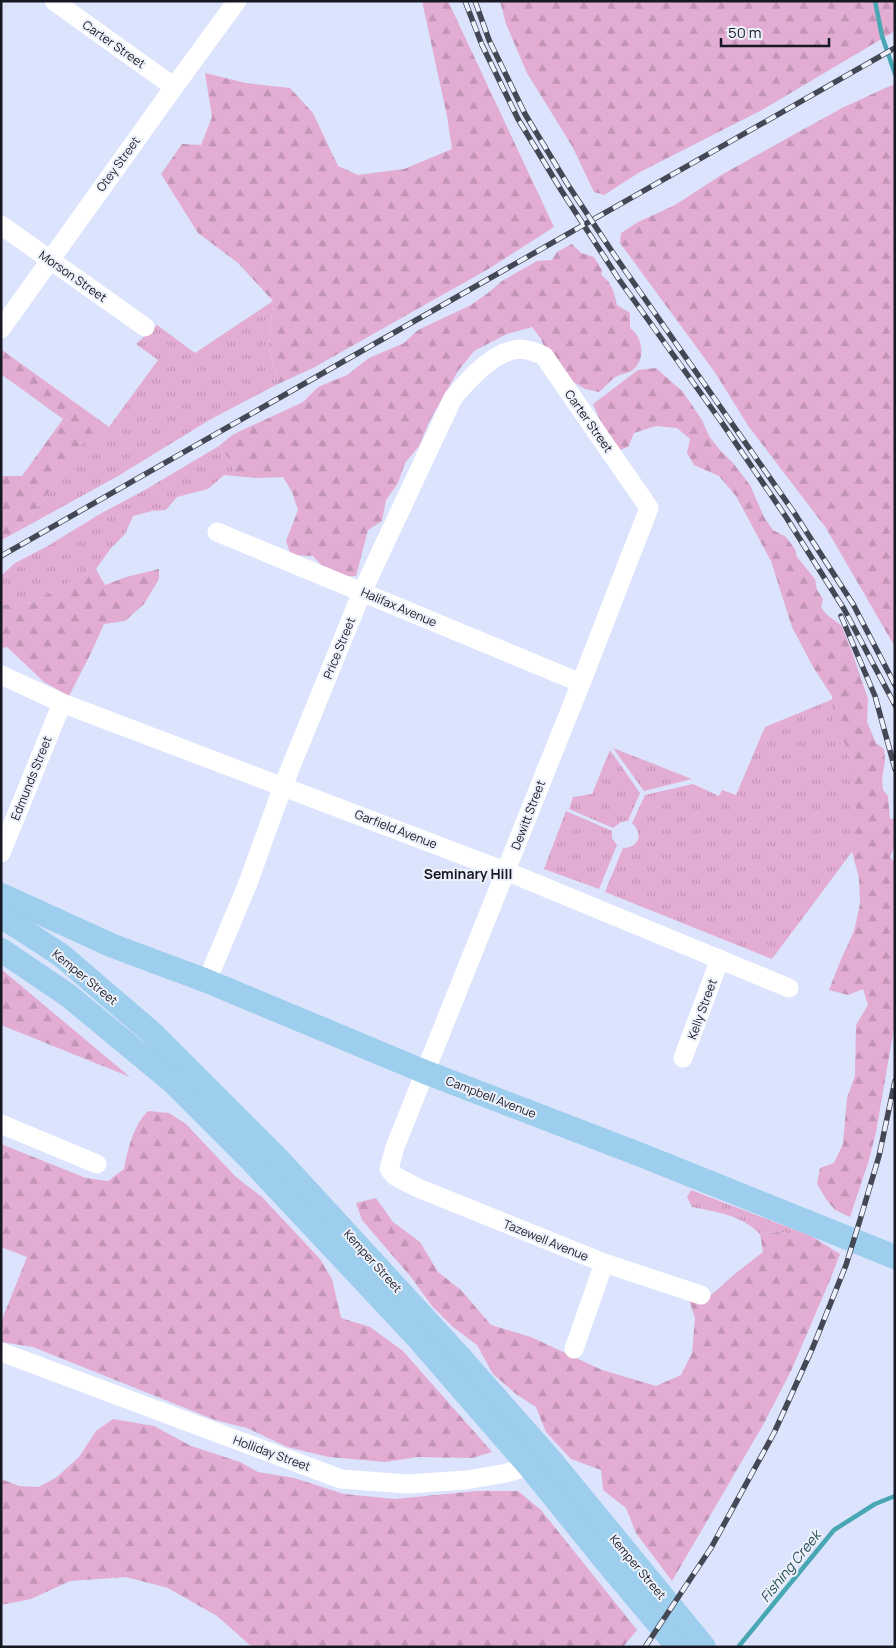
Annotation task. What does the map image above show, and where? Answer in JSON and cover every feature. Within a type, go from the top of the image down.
[{"type":"main road","name":"Campbell Avenue","points":[[1,894],[113,946],[895,1257]]},
{"type":"main road","name":"Kemper Street","points":[[1,916],[61,955],[152,1033],[280,1161],[459,1356],[554,1464],[704,1647]]},
{"type":"main road","points":[[1,950],[42,977],[61,955],[75,942],[88,934]]},
{"type":"main road","name":"Kemper Street","points":[[42,977],[69,996],[173,1082],[252,1160],[416,1336],[529,1466],[678,1647]]},
{"type":"street","name":"Carter Street","points":[[54,1],[174,87]]},
{"type":"street","name":"Otey Street","points":[[1,329],[237,1]]},
{"type":"street","name":"Morson Street","points":[[1,225],[145,327]]},
{"type":"street","name":"Carter Street","points":[[519,349],[533,351],[544,356],[649,508]]},
{"type":"street","name":"Price Street","points":[[207,982],[248,883],[283,786],[362,592],[453,398],[470,376],[504,353],[519,349]]},
{"type":"street","name":"Dewitt Street","points":[[395,1176],[389,1169],[395,1147],[649,508]]},
{"type":"street","name":"Halifax Avenue","points":[[217,532],[581,683]]},
{"type":"street","name":"Garfield Avenue","points":[[1,675],[62,703],[506,871],[789,988]]},
{"type":"street","name":"Edmunds Street","points":[[1,853],[62,703]]},
{"type":"street","name":"Kelly Street","points":[[684,1058],[720,959]]},
{"type":"street","points":[[1,1124],[97,1164]]},
{"type":"street","name":"Tazewell Avenue","points":[[395,1176],[418,1188],[604,1263],[701,1295]]},
{"type":"street","points":[[574,1349],[604,1263]]},
{"type":"street","name":"Holliday Street","points":[[1,1352],[341,1479],[408,1484],[466,1480],[507,1473],[529,1466],[554,1464]]},
{"type":"green space","points":[[422,1],[448,1],[554,227],[490,268],[313,368],[278,384],[269,348],[273,301],[238,263],[198,233],[161,174],[182,144],[201,145],[212,117],[205,73],[246,83],[290,88],[313,113],[338,166],[358,175],[404,169],[452,149],[447,116]]},
{"type":"green space","points":[[500,1],[895,1],[895,31],[762,110],[640,172],[604,195],[594,192],[572,146],[527,73],[506,24]]},
{"type":"green space","points":[[892,85],[895,86],[895,647],[826,528],[749,427],[714,371],[620,243],[621,233],[638,222],[675,205],[723,174],[842,108]]},
{"type":"green space","points":[[572,244],[581,253],[594,257],[602,270],[601,275],[612,288],[617,305],[630,313],[630,328],[638,337],[641,348],[640,360],[633,370],[616,377],[599,392],[585,389],[565,377],[549,357],[541,339],[532,327],[507,334],[474,351],[458,371],[430,420],[419,446],[405,463],[398,483],[386,500],[382,521],[368,530],[356,576],[332,577],[313,556],[291,555],[286,541],[298,510],[292,492],[283,477],[257,478],[234,476],[233,464],[219,446],[232,435],[303,402],[318,387],[347,375],[369,358],[404,343],[418,330],[471,305],[502,281],[537,261],[552,260],[557,252]]},
{"type":"green space","points":[[273,301],[269,348],[278,384],[211,419],[118,476],[11,535],[39,506],[61,476],[75,448],[109,427],[158,360],[136,344],[157,325],[195,353]]},
{"type":"green space","points":[[2,350],[109,427],[75,449],[61,476],[39,506],[11,535],[1,540],[1,476],[22,476],[63,419],[1,374]]},
{"type":"green space","points":[[656,368],[683,392],[702,420],[709,436],[750,485],[764,517],[773,530],[786,537],[795,549],[797,557],[815,579],[817,590],[823,599],[821,607],[827,615],[841,625],[852,652],[868,699],[867,722],[876,743],[884,749],[883,790],[888,796],[890,819],[895,819],[895,846],[890,857],[895,863],[894,1028],[876,1132],[850,1217],[835,1210],[817,1184],[820,1168],[834,1163],[843,1144],[847,1098],[855,1076],[856,1025],[868,1005],[863,989],[848,995],[829,990],[854,931],[860,904],[859,878],[851,848],[857,794],[849,778],[849,751],[834,722],[832,696],[813,667],[792,627],[771,561],[736,496],[719,476],[694,465],[687,453],[690,439],[677,428],[656,426],[634,433],[628,447],[617,451],[599,418],[593,404],[638,370]]},
{"type":"green space","points":[[219,446],[233,464],[234,476],[224,475],[208,489],[177,497],[166,510],[152,511],[133,516],[125,534],[111,548],[96,569],[32,602],[1,605],[1,576],[15,563],[46,547]]},
{"type":"green space","points":[[96,569],[105,585],[126,577],[159,569],[159,579],[144,604],[125,621],[104,624],[69,696],[44,682],[7,647],[1,648],[1,605],[32,602]]},
{"type":"green space","points":[[838,697],[866,833],[772,959],[605,892],[623,848],[633,846],[638,840],[638,832],[632,823],[645,795],[693,784],[719,796],[722,790],[736,795],[765,727]]},
{"type":"green space","points":[[613,748],[692,779],[644,791]]},
{"type":"green space","points":[[610,750],[640,793],[628,821],[621,822],[613,828],[569,809],[573,797],[592,794]]},
{"type":"green space","points":[[566,811],[612,831],[612,838],[617,845],[599,889],[544,869]]},
{"type":"green space","points":[[1,969],[130,1077],[1,1025]]},
{"type":"green space","points":[[148,1111],[169,1113],[186,1124],[236,1177],[262,1197],[320,1259],[332,1279],[341,1318],[370,1327],[403,1351],[492,1452],[472,1458],[417,1457],[385,1462],[329,1457],[287,1447],[247,1428],[215,1420],[33,1347],[1,1342],[1,1322],[27,1257],[1,1247],[1,1144],[86,1178],[108,1181],[124,1169],[129,1146],[135,1131]]},
{"type":"green space","points":[[691,1190],[811,1236],[780,1232],[760,1234],[737,1218],[692,1207],[687,1197]]},
{"type":"green space","points":[[376,1198],[393,1222],[420,1242],[438,1272],[461,1290],[491,1325],[531,1337],[602,1370],[656,1386],[681,1375],[692,1353],[695,1318],[689,1300],[710,1296],[763,1252],[760,1234],[780,1232],[811,1236],[840,1254],[791,1371],[763,1425],[672,1581],[636,1533],[626,1508],[603,1490],[601,1470],[571,1459],[546,1432],[536,1407],[516,1394],[493,1374],[477,1345],[453,1327],[432,1306],[411,1277],[362,1220],[356,1203]]},
{"type":"green space","points":[[113,1419],[154,1426],[191,1446],[240,1462],[258,1472],[294,1478],[344,1494],[395,1499],[477,1491],[518,1491],[541,1510],[637,1630],[623,1647],[252,1647],[217,1616],[168,1588],[126,1577],[70,1581],[31,1599],[1,1605],[1,1479],[19,1486],[39,1487],[57,1477],[79,1457],[96,1431]]},
{"type":"waterway","name":"Fishing Creek","points":[[875,1],[882,36],[895,74]]},
{"type":"waterway","name":"Fishing Creek","points":[[739,1646],[834,1530],[875,1504],[895,1496]]},
{"type":"railway","points":[[465,1],[482,45],[518,119],[561,190],[618,278],[720,420],[786,517],[844,609],[895,705]]},
{"type":"railway","points":[[475,1],[489,40],[525,114],[568,185],[615,256],[793,511],[853,604],[895,685]]},
{"type":"railway","points":[[1,556],[895,48]]},
{"type":"railway","points":[[841,616],[875,696],[895,769]]},
{"type":"railway","points":[[645,1647],[711,1548],[774,1433],[813,1347],[846,1265],[860,1220],[879,1156],[895,1081]]},
{"type":"district","name":"Seminary Hill","points":[[468,873]]}]
